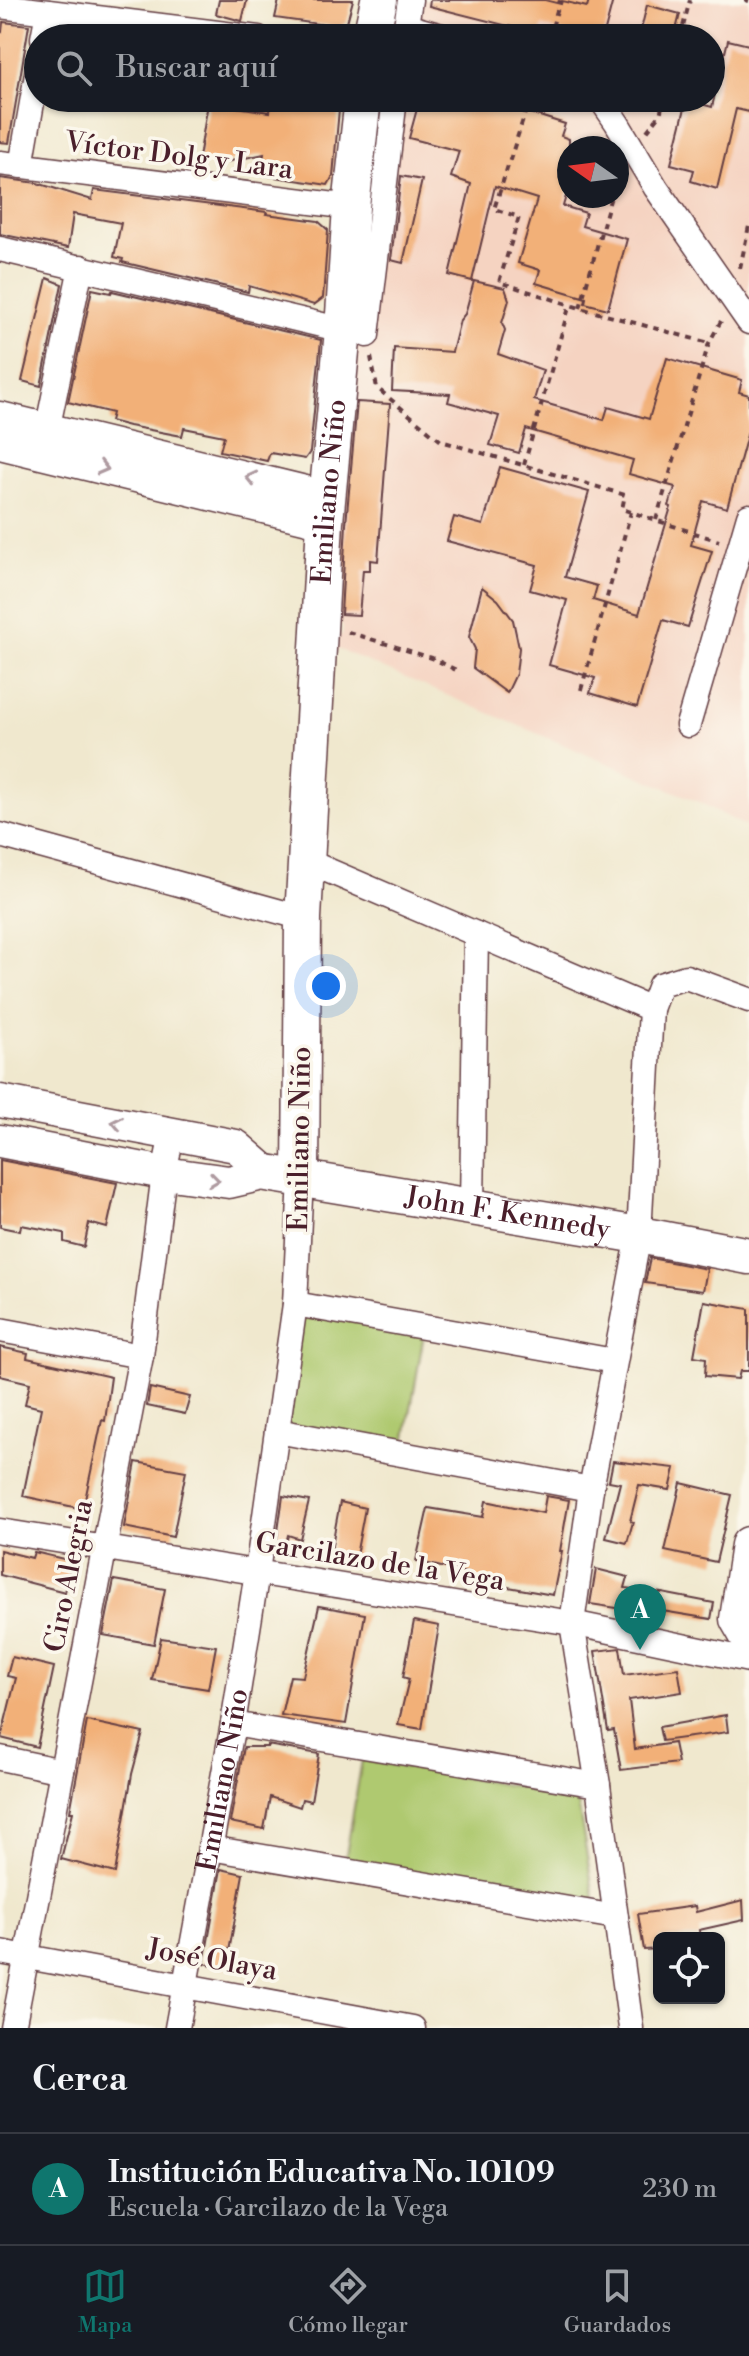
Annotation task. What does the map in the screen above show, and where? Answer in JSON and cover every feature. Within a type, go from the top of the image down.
[{"type":"main road","points":[[374,24],[379,0]]},
{"type":"main road","name":"Emiliano Niño","points":[[284,1175],[303,918],[326,510],[355,332],[351,207],[361,112]]},
{"type":"main road","name":"John F. Kennedy","points":[[284,1175],[749,1256]]},
{"type":"main road","points":[[749,1545],[738,1619],[749,1638]]},
{"type":"street","points":[[406,24],[410,0]]},
{"type":"street","points":[[0,6],[145,24]]},
{"type":"street","points":[[46,24],[48,12]]},
{"type":"street","points":[[11,164],[26,112]]},
{"type":"street","points":[[0,249],[355,332],[393,112]]},
{"type":"street","points":[[609,112],[656,188],[749,322]]},
{"type":"street","name":"Víctor Dolg y Lara","points":[[11,164],[351,207]]},
{"type":"street","points":[[44,442],[81,267]]},
{"type":"street","points":[[0,418],[44,442]]},
{"type":"street","points":[[0,443],[44,442],[326,510]]},
{"type":"street","points":[[688,725],[749,516]]},
{"type":"street","points":[[0,835],[303,918]]},
{"type":"street","points":[[306,861],[651,1009]]},
{"type":"street","points":[[472,1206],[476,934]]},
{"type":"street","points":[[631,2028],[572,1623],[591,1489],[639,1235],[651,1009],[660,985],[686,977],[749,1000]]},
{"type":"street","points":[[0,1101],[236,1146],[284,1175]]},
{"type":"street","name":"Ciro Alegria","points":[[13,2028],[141,1356],[164,1173],[172,1134]]},
{"type":"street","name":"John F. Kennedy","points":[[0,1141],[164,1173],[229,1182],[284,1175]]},
{"type":"street","name":"Emiliano Niño","points":[[177,2028],[233,1724],[295,1304],[284,1175]]},
{"type":"street","points":[[295,1304],[614,1361]]},
{"type":"street","points":[[0,1330],[141,1356]]},
{"type":"street","points":[[277,1431],[591,1489]]},
{"type":"street","name":"Garcilazo de la Vega","points":[[0,1531],[572,1623],[749,1660]]},
{"type":"street","points":[[233,1724],[598,1785]]},
{"type":"street","points":[[0,1758],[62,1771]]},
{"type":"street","points":[[210,1848],[616,1917]]},
{"type":"street","name":"José Olaya","points":[[0,1952],[413,2028]]},
{"type":"path","points":[[553,24],[560,0]]},
{"type":"path","points":[[684,24],[690,0]]},
{"type":"path","points":[[525,112],[494,209],[519,217],[499,282],[709,343]]},
{"type":"path","points":[[633,149],[661,112]]},
{"type":"path","points":[[580,308],[608,208]]},
{"type":"path","points":[[656,520],[709,343],[733,299],[749,226]]},
{"type":"path","points":[[524,465],[570,304]]},
{"type":"path","points":[[355,332],[377,388],[441,441],[625,495],[622,509],[740,547]]},
{"type":"path","points":[[581,690],[631,512]]},
{"type":"path","points":[[342,631],[432,658],[458,671]]},
{"type":"shaded area","points":[[382,0],[749,0],[749,828],[697,801],[328,645],[329,635],[342,635],[343,626],[330,618],[364,112],[725,112],[725,24],[376,24]]},
{"type":"green space","points":[[295,1304],[425,1328],[403,1454],[277,1431]]},
{"type":"green space","points":[[362,1760],[577,1797],[595,1904],[345,1861]]},
{"type":"building","points":[[219,0],[247,0],[242,21],[216,14]]},
{"type":"building","points":[[279,0],[353,0],[344,24],[275,18]]},
{"type":"building","points":[[430,0],[545,0],[587,7],[589,0],[613,0],[607,24],[500,24],[429,6]]},
{"type":"building","points":[[647,5],[680,14],[678,24],[642,24]]},
{"type":"building","points":[[3,22],[24,24],[24,54],[9,143],[0,142]]},
{"type":"building","points":[[728,40],[749,45],[749,112],[736,109],[717,189],[691,181],[694,170],[671,164],[684,112],[725,112],[725,53]]},
{"type":"building","points":[[207,112],[339,112],[333,176],[328,185],[261,175],[264,154],[217,164],[199,158]]},
{"type":"building","points":[[416,112],[527,112],[565,124],[561,136],[557,136],[557,208],[586,213],[582,226],[627,239],[608,309],[585,303],[586,298],[536,283],[540,270],[518,263],[537,199],[495,186],[472,281],[449,275],[471,184],[451,177],[459,151],[409,138]]},
{"type":"building","points":[[401,176],[422,180],[403,263],[391,260]]},
{"type":"building","points":[[0,178],[37,183],[92,200],[94,190],[318,221],[328,230],[323,298],[314,305],[249,286],[248,292],[122,262],[123,259],[114,257],[121,223],[73,214],[68,248],[0,234]]},
{"type":"building","points":[[47,278],[62,284],[41,386],[22,381]]},
{"type":"building","points":[[474,281],[505,288],[509,300],[498,354],[543,370],[534,400],[604,420],[608,407],[649,419],[667,358],[742,380],[739,392],[749,395],[749,428],[727,508],[703,501],[691,545],[712,551],[688,627],[663,620],[637,707],[590,693],[595,678],[549,665],[567,600],[530,590],[537,565],[447,541],[454,517],[483,525],[500,467],[589,492],[565,577],[597,586],[593,600],[639,614],[675,487],[629,474],[633,460],[526,429],[519,453],[490,445],[499,416],[448,402],[450,394],[392,391],[394,348],[452,352]]},
{"type":"building","points":[[92,289],[321,340],[310,452],[305,459],[270,453],[267,461],[220,451],[224,436],[184,428],[182,436],[129,426],[110,421],[112,413],[68,402]]},
{"type":"building","points":[[357,402],[390,404],[378,561],[370,560],[370,570],[363,570],[359,615],[341,614]]},
{"type":"building","points":[[482,587],[498,600],[513,620],[519,648],[516,674],[507,693],[473,668],[475,649],[469,637]]},
{"type":"building","points":[[0,1160],[117,1183],[107,1228],[89,1223],[84,1247],[64,1242],[64,1233],[21,1225],[20,1231],[0,1227]]},
{"type":"building","points":[[650,1258],[707,1269],[703,1291],[645,1283]]},
{"type":"building","points":[[704,1301],[749,1309],[749,1371],[740,1371],[738,1379],[705,1376],[706,1358],[694,1356]]},
{"type":"building","points":[[0,1347],[28,1353],[27,1358],[111,1377],[105,1421],[102,1420],[83,1509],[23,1496],[41,1408],[25,1404],[30,1383],[0,1376]]},
{"type":"building","points":[[150,1388],[190,1397],[185,1414],[147,1406]]},
{"type":"building","points":[[613,1461],[675,1468],[670,1490],[639,1485],[627,1543],[606,1538],[620,1483],[609,1481]]},
{"type":"building","points":[[136,1462],[186,1471],[173,1537],[124,1527]]},
{"type":"building","points":[[681,1483],[732,1495],[716,1562],[665,1551]]},
{"type":"building","points":[[283,1496],[309,1501],[300,1539],[288,1535],[285,1547],[276,1545]]},
{"type":"building","points":[[546,1496],[569,1500],[553,1595],[469,1580],[471,1574],[416,1561],[428,1508],[483,1517],[486,1501],[543,1513]]},
{"type":"building","points":[[340,1502],[365,1508],[355,1561],[330,1556]]},
{"type":"building","points":[[0,1550],[32,1558],[34,1552],[72,1561],[65,1592],[0,1575]]},
{"type":"building","points":[[596,1569],[628,1577],[625,1588],[714,1603],[711,1619],[650,1609],[650,1613],[590,1604]]},
{"type":"building","points":[[114,1580],[165,1589],[154,1644],[103,1635]]},
{"type":"building","points":[[319,1606],[365,1614],[346,1724],[281,1715],[290,1676],[303,1677]]},
{"type":"building","points":[[414,1621],[439,1626],[422,1729],[398,1725],[409,1679],[403,1677]]},
{"type":"building","points":[[161,1638],[216,1646],[208,1689],[152,1680]]},
{"type":"building","points":[[620,1648],[624,1675],[678,1668],[682,1692],[629,1700],[635,1749],[674,1743],[678,1763],[621,1770],[614,1730],[608,1731],[595,1651]]},
{"type":"building","points":[[12,1657],[54,1667],[37,1747],[1,1738],[16,1678],[7,1676]]},
{"type":"building","points":[[726,1715],[728,1732],[662,1741],[659,1727]]},
{"type":"building","points":[[87,1721],[143,1733],[132,1774],[115,1873],[61,1859],[73,1812],[70,1812]]},
{"type":"building","points":[[267,1745],[319,1754],[311,1801],[302,1799],[300,1807],[270,1797],[264,1829],[230,1822],[244,1747]]},
{"type":"building","points":[[221,1869],[243,1874],[226,1968],[204,1963]]},
{"type":"building","points":[[743,1900],[744,1920],[699,1932],[653,1932],[653,1949],[644,1950],[638,1914],[695,1906],[696,1912]]},
{"type":"place","name":"Institución Educativa No. 10109","points":[[640,1650]]}]
